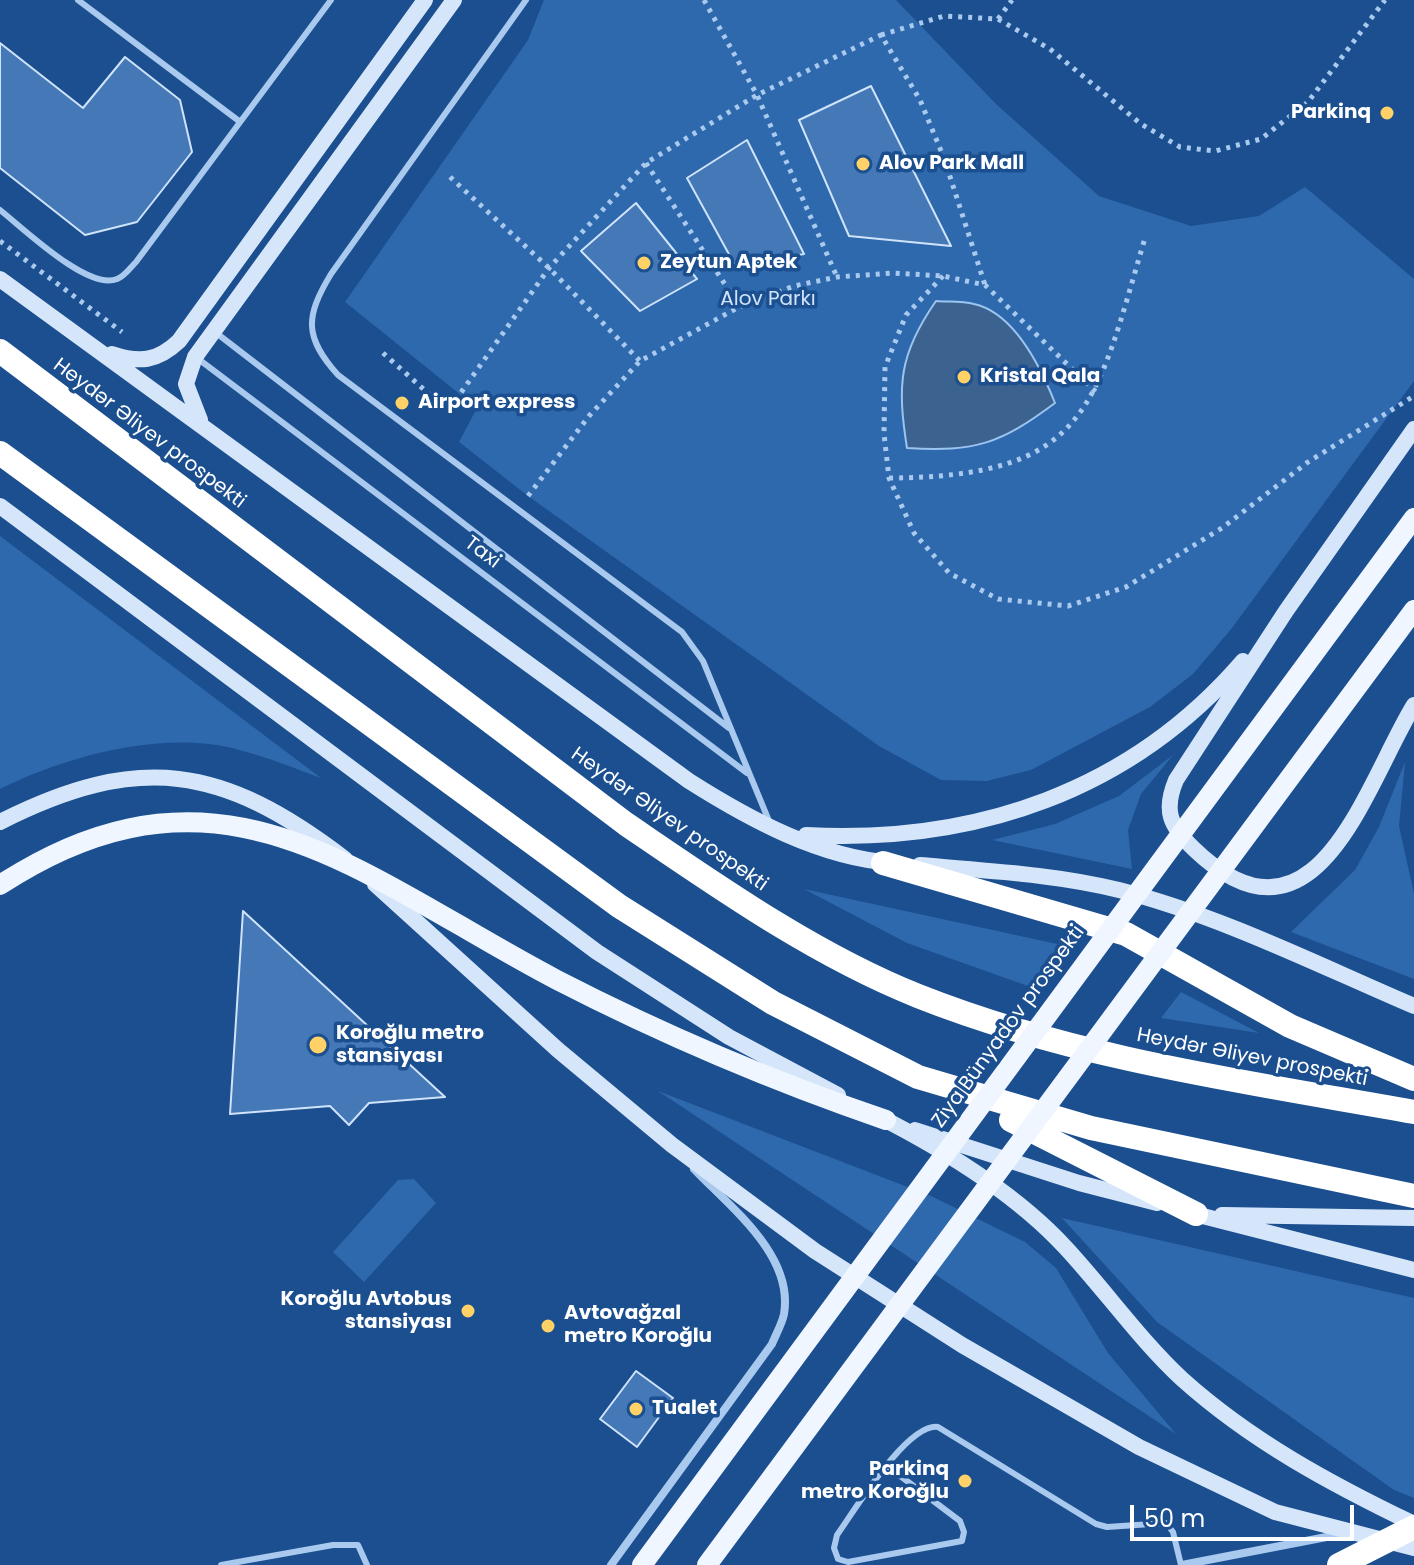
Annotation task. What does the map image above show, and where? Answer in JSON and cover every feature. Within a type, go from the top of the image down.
[{"type":"highway","name":"Heydər Əliyev prospekti","points":[[0,351],[626,824],[718,887],[804,938],[915,995],[1052,1042],[1414,1112]]},
{"type":"highway","points":[[0,453],[493,816],[670,941],[845,1043],[948,1088],[1196,1214]]},
{"type":"highway","points":[[883,863],[1126,934],[1290,1026],[1414,1079]]},
{"type":"highway","points":[[948,1088],[1091,1128],[1414,1196]]},
{"type":"highway","points":[[1339,1565],[1414,1526]]},
{"type":"main road","points":[[95,348],[131,361],[149,360],[166,353],[179,341],[425,0]]},
{"type":"main road","points":[[202,425],[186,384],[195,357],[454,0]]},
{"type":"main road","points":[[0,279],[689,781],[771,828],[883,863],[1028,874],[1121,891],[1213,921],[1414,1006]]},
{"type":"main road","points":[[1414,429],[1286,611],[1176,780],[1167,800],[1180,836],[1204,859],[1259,886],[1282,886],[1306,877],[1329,858],[1347,832],[1414,705]]},
{"type":"main road","points":[[0,506],[597,952],[729,1037],[886,1120],[981,1177],[1028,1212],[1064,1246],[1180,1377],[1219,1411],[1318,1476],[1414,1526]]},
{"type":"main road","name":"Ziya Bünyadov prospekti","points":[[642,1565],[1414,518]]},
{"type":"main road","points":[[707,1565],[1414,610]]},
{"type":"main road","points":[[789,835],[850,838],[949,828],[1059,796],[1097,779],[1154,746],[1192,716],[1286,611]]},
{"type":"main road","points":[[0,822],[66,792],[110,779],[150,776],[183,778],[224,790],[275,811],[354,865],[555,979],[730,1064],[886,1120],[1079,1183],[1414,1270]]},
{"type":"main road","points":[[0,885],[47,859],[112,833],[172,822],[231,825],[296,840],[354,865],[558,1050],[672,1145],[815,1251],[1049,1398],[1139,1447],[1275,1512],[1414,1548]]},
{"type":"main road","points":[[1196,1214],[1414,1218]]},
{"type":"street","points":[[611,1565],[772,1344],[784,1316],[785,1292],[778,1268],[762,1242],[672,1145]]},
{"type":"street","points":[[1181,1565],[1349,1533]]},
{"type":"lane","points":[[78,0],[239,121]]},
{"type":"lane","points":[[526,0],[331,274],[316,299],[311,321],[313,338],[321,356],[338,375],[682,632],[703,661],[771,828]]},
{"type":"lane","points":[[0,210],[81,273],[100,281],[118,279],[136,262],[329,1]]},
{"type":"lane","name":"Taxi","points":[[212,331],[732,730]]},
{"type":"lane","name":"Taxi","points":[[195,357],[750,775]]},
{"type":"lane","points":[[887,1466],[960,1521],[964,1532],[962,1541],[848,1562],[838,1559],[834,1548],[837,1535],[887,1466],[916,1431],[928,1426],[938,1427],[1096,1524],[1107,1527],[1166,1523],[1173,1532],[1181,1565]]},
{"type":"lane","points":[[221,1565],[333,1545],[358,1545],[367,1565]]},
{"type":"path","points":[[704,0],[757,95],[837,277]]},
{"type":"path","points":[[998,19],[1012,0]]},
{"type":"path","points":[[383,353],[448,411],[549,268],[646,163],[757,95],[881,35],[944,16],[998,19],[1050,49],[1141,124],[1180,147],[1215,151],[1261,139],[1308,102],[1385,0]]},
{"type":"path","points":[[881,35],[920,100],[985,285],[1096,392]]},
{"type":"path","points":[[646,163],[739,307]]},
{"type":"path","points":[[450,177],[549,268],[640,361]]},
{"type":"path","points":[[889,478],[946,478],[1011,465],[1042,448],[1074,424],[1096,392],[1145,238]]},
{"type":"path","points":[[0,241],[133,339]]},
{"type":"path","points":[[528,496],[589,416],[640,361],[739,307],[794,286],[837,277],[893,273],[943,276],[985,285]]},
{"type":"path","points":[[943,276],[906,315],[885,367],[884,434],[889,478],[914,533],[949,573],[998,599],[1068,606],[1126,587],[1222,528],[1308,462],[1414,396]]},
{"type":"green space","name":"Alov Parkı","points":[[544,0],[896,0],[996,104],[1099,196],[1191,226],[1259,216],[1305,187],[1414,279],[1414,381],[1232,628],[1193,674],[1150,707],[1031,770],[987,781],[941,780],[879,746],[528,496],[459,442],[477,408],[345,302],[528,40]]},
{"type":"green space","points":[[0,536],[321,778],[270,759],[210,744],[149,744],[117,749],[55,766],[0,789]]},
{"type":"green space","points":[[1173,755],[1141,794],[1128,830],[1132,869],[992,840],[1055,824],[1119,796]]},
{"type":"green space","points":[[1405,762],[1399,826],[1414,894],[1414,979],[1291,932],[1355,870],[1379,827]]},
{"type":"green space","points":[[804,889],[1071,947],[1039,990],[907,943]]},
{"type":"green space","points":[[1181,992],[1259,1033],[1161,1018]]},
{"type":"green space","points":[[658,1091],[931,1196],[1025,1242],[1056,1268],[1108,1353],[1176,1434]]},
{"type":"green space","points":[[414,1179],[436,1203],[364,1282],[333,1252],[398,1180]]},
{"type":"green space","points":[[1062,1218],[1414,1298],[1414,1498],[1394,1490],[1157,1322]]},
{"type":"shaded area","points":[[936,301],[974,304],[1002,318],[1025,344],[1055,403],[1018,428],[986,442],[952,448],[907,448],[902,406],[904,371],[914,337]]},
{"type":"building","points":[[0,43],[83,108],[125,57],[180,100],[192,152],[137,222],[85,235],[0,168]]},
{"type":"building","points":[[871,86],[951,246],[849,236],[799,120]]},
{"type":"building","points":[[747,140],[804,254],[736,267],[687,178]]},
{"type":"building","points":[[636,203],[697,279],[640,311],[581,251]]},
{"type":"building","name":"Koroğlu metro stansiyası","points":[[243,911],[445,1097],[369,1103],[349,1125],[330,1106],[230,1114]]},
{"type":"building","name":"Tualet","points":[[636,1371],[673,1398],[637,1447],[600,1419]]},
{"type":"place","name":"Parkinq","points":[[1387,113]]},
{"type":"place","name":"Alov Park Mall","points":[[863,164]]},
{"type":"place","name":"Zeytun Aptek","points":[[644,263]]},
{"type":"place","name":"Kristal Qala","points":[[964,377]]},
{"type":"place","name":"Airport express","points":[[402,403]]},
{"type":"place","name":"Koroğlu metro stansiyası","points":[[318,1045]]},
{"type":"place","name":"Koroğlu Avtobus stansiyası","points":[[468,1311]]},
{"type":"place","name":"Avtovağzal metro Koroğlu","points":[[548,1326]]},
{"type":"place","name":"Tualet","points":[[636,1409]]},
{"type":"place","name":"Parkinq metro Koroğlu","points":[[965,1481]]}]
